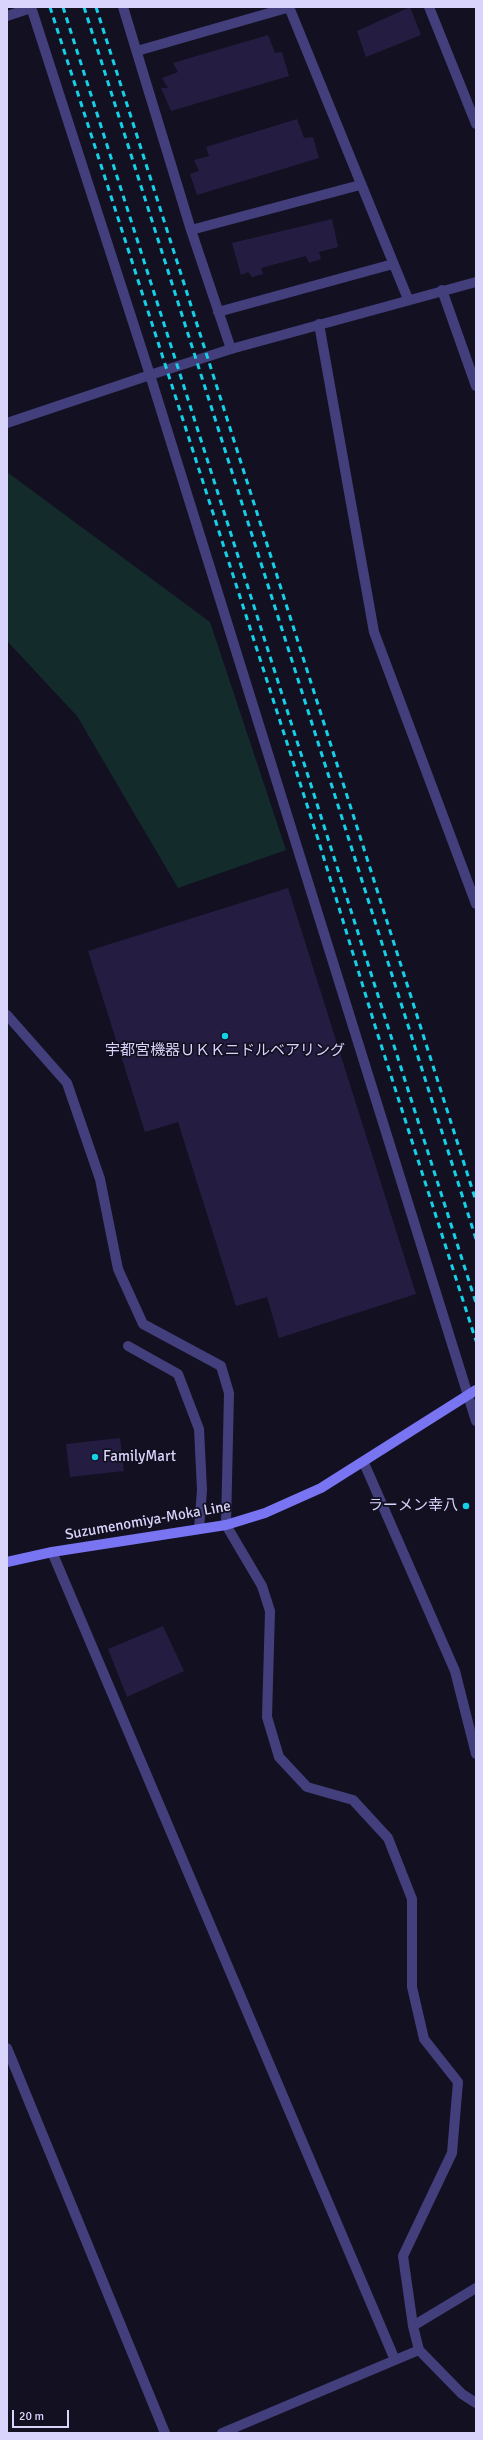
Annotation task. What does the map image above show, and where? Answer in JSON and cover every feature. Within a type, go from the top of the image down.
[{"type":"main road","name":"Suzumenomiya-Moka Line","points":[[7,1562],[52,1552],[226,1525],[297,1500],[364,1463],[472,1392]]},
{"type":"street","points":[[7,16],[31,7],[150,375],[472,1392],[476,1421]]},
{"type":"street","points":[[123,7],[190,230],[231,349]]},
{"type":"street","points":[[137,51],[289,7],[408,300]]},
{"type":"street","points":[[429,7],[476,124]]},
{"type":"street","points":[[190,230],[360,185]]},
{"type":"street","points":[[218,312],[393,264]]},
{"type":"street","points":[[7,423],[231,349],[442,290],[476,282]]},
{"type":"street","points":[[442,290],[476,386]]},
{"type":"street","points":[[319,324],[374,632],[476,904]]},
{"type":"street","points":[[7,1015],[67,1083],[100,1179],[118,1268],[143,1324],[221,1366],[229,1393],[226,1525],[262,1586],[270,1611],[267,1717],[279,1757],[307,1787],[353,1800],[388,1838],[412,1899],[412,1987],[424,2039],[458,2082],[452,2153],[403,2256],[413,2326],[419,2350],[462,2394],[476,2403]]},
{"type":"street","points":[[128,1346],[178,1374],[199,1429],[202,1490],[199,1529]]},
{"type":"street","points":[[364,1463],[455,1671],[476,1754]]},
{"type":"street","points":[[52,1552],[395,2360]]},
{"type":"street","points":[[7,2048],[165,2433]]},
{"type":"street","points":[[413,2326],[476,2288]]},
{"type":"street","points":[[222,2433],[419,2350]]},
{"type":"green space","points":[[7,472],[210,622],[286,850],[178,888],[77,716],[7,641]]},
{"type":"building","points":[[410,7],[421,35],[366,57],[357,31]]},
{"type":"building","points":[[268,35],[275,53],[282,52],[289,76],[171,111],[161,88],[168,88],[162,78],[178,72],[173,63]]},
{"type":"building","points":[[297,119],[304,138],[313,137],[319,158],[197,195],[190,174],[199,171],[194,160],[209,156],[206,147]]},
{"type":"building","points":[[332,219],[338,247],[319,252],[321,259],[309,263],[306,256],[261,268],[263,274],[252,277],[248,272],[241,275],[232,243]]},
{"type":"building","name":"宇都宮機器ＵＫＫニドルベアリング","points":[[288,888],[416,1294],[279,1338],[267,1297],[236,1306],[178,1122],[145,1132],[88,951]]},
{"type":"building","name":"FamilyMart","points":[[120,1438],[124,1471],[70,1477],[66,1444]]},
{"type":"building","points":[[163,1626],[184,1671],[127,1697],[108,1649]]},
{"type":"railway","points":[[50,7],[318,839],[376,1029],[476,1341]]},
{"type":"railway","points":[[63,7],[476,1303]]},
{"type":"railway","points":[[84,7],[476,1239]]},
{"type":"railway","points":[[96,7],[476,1201]]},
{"type":"place","name":"宇都宮機器ＵＫＫニドルベアリング","points":[[225,1036]]},
{"type":"place","name":"FamilyMart","points":[[95,1457]]},
{"type":"place","name":"ラーメン幸八","points":[[466,1506]]}]
